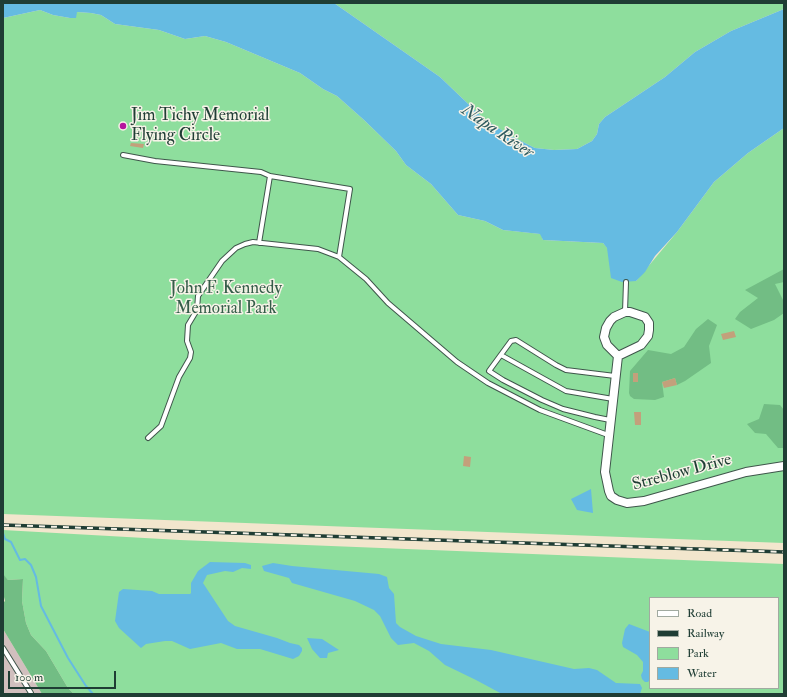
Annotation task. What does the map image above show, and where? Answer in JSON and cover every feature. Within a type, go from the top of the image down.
[{"type":"street","points":[[625,312],[630,312],[644,317],[648,323],[648,336],[641,345],[618,356],[607,345],[604,336],[610,321],[614,317],[625,312]]},
{"type":"street","name":"Streblow Drive","points":[[618,356],[605,472],[611,496],[621,502],[634,503],[746,472],[784,466]]},
{"type":"lane","points":[[123,155],[160,162],[261,172],[270,176],[350,190],[339,257]]},
{"type":"lane","points":[[259,243],[270,176]]},
{"type":"lane","points":[[148,438],[161,426],[179,377],[190,358],[191,352],[188,341],[188,325],[197,310],[198,296],[222,261],[236,248],[245,244],[259,243],[318,249],[339,257],[366,279],[388,303],[457,362],[488,383],[540,410],[608,435]]},
{"type":"lane","points":[[625,312],[626,282]]},
{"type":"lane","points":[[610,420],[563,409],[503,380],[489,371],[511,342],[516,340],[566,370],[615,376]]},
{"type":"lane","points":[[501,355],[566,390],[612,399]]},
{"type":"lane","points":[[3,648],[30,694]]},
{"type":"shaded area","points":[[3,629],[42,694],[3,694]]},
{"type":"green space","points":[[334,3],[784,3],[784,9],[731,31],[695,52],[665,77],[605,117],[599,124],[597,134],[592,141],[577,149],[554,150],[535,148],[511,136],[484,119],[440,77]]},
{"type":"green space","name":"John F. Kennedy Memorial Park","points":[[40,10],[53,15],[70,18],[77,12],[101,15],[115,24],[159,30],[185,39],[205,36],[226,42],[300,73],[323,89],[337,96],[364,120],[396,151],[406,165],[431,184],[458,215],[485,221],[503,230],[541,234],[543,240],[603,243],[636,281],[677,232],[714,182],[748,153],[784,128],[784,543],[3,514],[3,18]]},
{"type":"green space","points":[[784,269],[784,282],[775,284],[784,302],[784,313],[774,320],[751,329],[735,319],[740,312],[758,298],[745,290]]},
{"type":"green space","points":[[708,319],[717,325],[709,346],[711,363],[677,385],[675,378],[662,382],[664,397],[655,400],[634,399],[630,396],[630,371],[648,350],[671,354],[684,347],[696,329]]},
{"type":"green space","points":[[764,404],[780,405],[784,410],[784,448],[778,448],[766,434],[755,433],[747,424],[759,419]]},
{"type":"green space","points":[[3,530],[180,540],[784,564],[784,694],[74,694],[68,688],[46,651],[31,635],[26,623],[22,601],[23,579],[8,580],[3,575]]},
{"type":"green space","points":[[3,574],[8,580],[23,579],[22,601],[26,623],[31,635],[46,651],[68,688],[74,694],[42,694],[3,629],[3,603],[5,601],[3,593]]},
{"type":"water","name":"Napa River","points":[[3,3],[334,3],[440,77],[484,119],[511,136],[535,148],[554,150],[577,149],[592,141],[597,134],[599,124],[605,117],[665,77],[695,52],[731,31],[784,9],[784,128],[748,153],[714,182],[677,232],[655,256],[645,272],[636,281],[622,282],[611,278],[607,248],[603,243],[543,240],[540,234],[503,230],[485,221],[458,215],[431,184],[406,165],[396,151],[364,120],[337,96],[323,89],[300,73],[226,42],[205,36],[185,39],[159,30],[115,24],[101,15],[91,13],[77,12],[76,18],[70,18],[53,15],[40,10],[3,18]]},
{"type":"water","points":[[591,489],[593,513],[577,510],[571,499]]},
{"type":"water","points":[[210,562],[245,563],[251,565],[251,569],[242,568],[233,572],[225,571],[207,575],[203,583],[228,621],[235,626],[299,645],[302,648],[302,651],[299,656],[293,659],[260,649],[237,649],[221,643],[190,649],[172,641],[165,641],[146,644],[141,648],[119,628],[115,621],[119,592],[123,589],[152,591],[159,594],[190,594],[191,583],[198,571]]},
{"type":"water","points":[[273,563],[379,574],[387,577],[389,588],[394,594],[396,623],[416,636],[441,644],[491,650],[574,669],[589,668],[597,670],[616,683],[640,684],[642,688],[640,694],[502,694],[445,665],[429,651],[414,643],[398,645],[391,638],[380,616],[374,610],[355,601],[292,583],[289,578],[264,571],[262,566]]},
{"type":"water","points":[[629,624],[649,632],[648,682],[645,682],[642,679],[641,675],[643,671],[643,662],[637,655],[623,647],[622,643],[625,629]]},
{"type":"water","points":[[307,638],[322,639],[339,650],[328,653],[327,658],[320,658],[312,649]]},
{"type":"building","points":[[131,143],[144,144],[143,148],[130,146]]},
{"type":"building","points":[[734,331],[736,337],[723,340],[721,334]]},
{"type":"building","points":[[633,373],[638,373],[638,382],[633,382]]},
{"type":"building","points":[[675,378],[677,385],[664,388],[662,382]]},
{"type":"building","points":[[634,412],[641,412],[641,425],[635,425]]},
{"type":"building","points":[[464,456],[471,457],[470,467],[463,466]]},
{"type":"waterway","points":[[3,533],[5,539],[11,542],[20,560],[25,559],[31,565],[36,577],[41,606],[68,658],[93,694]]},
{"type":"railway","points":[[3,525],[784,552]]},
{"type":"place","name":"Jim Tichy Memorial Flying Circle","points":[[123,126]]}]
